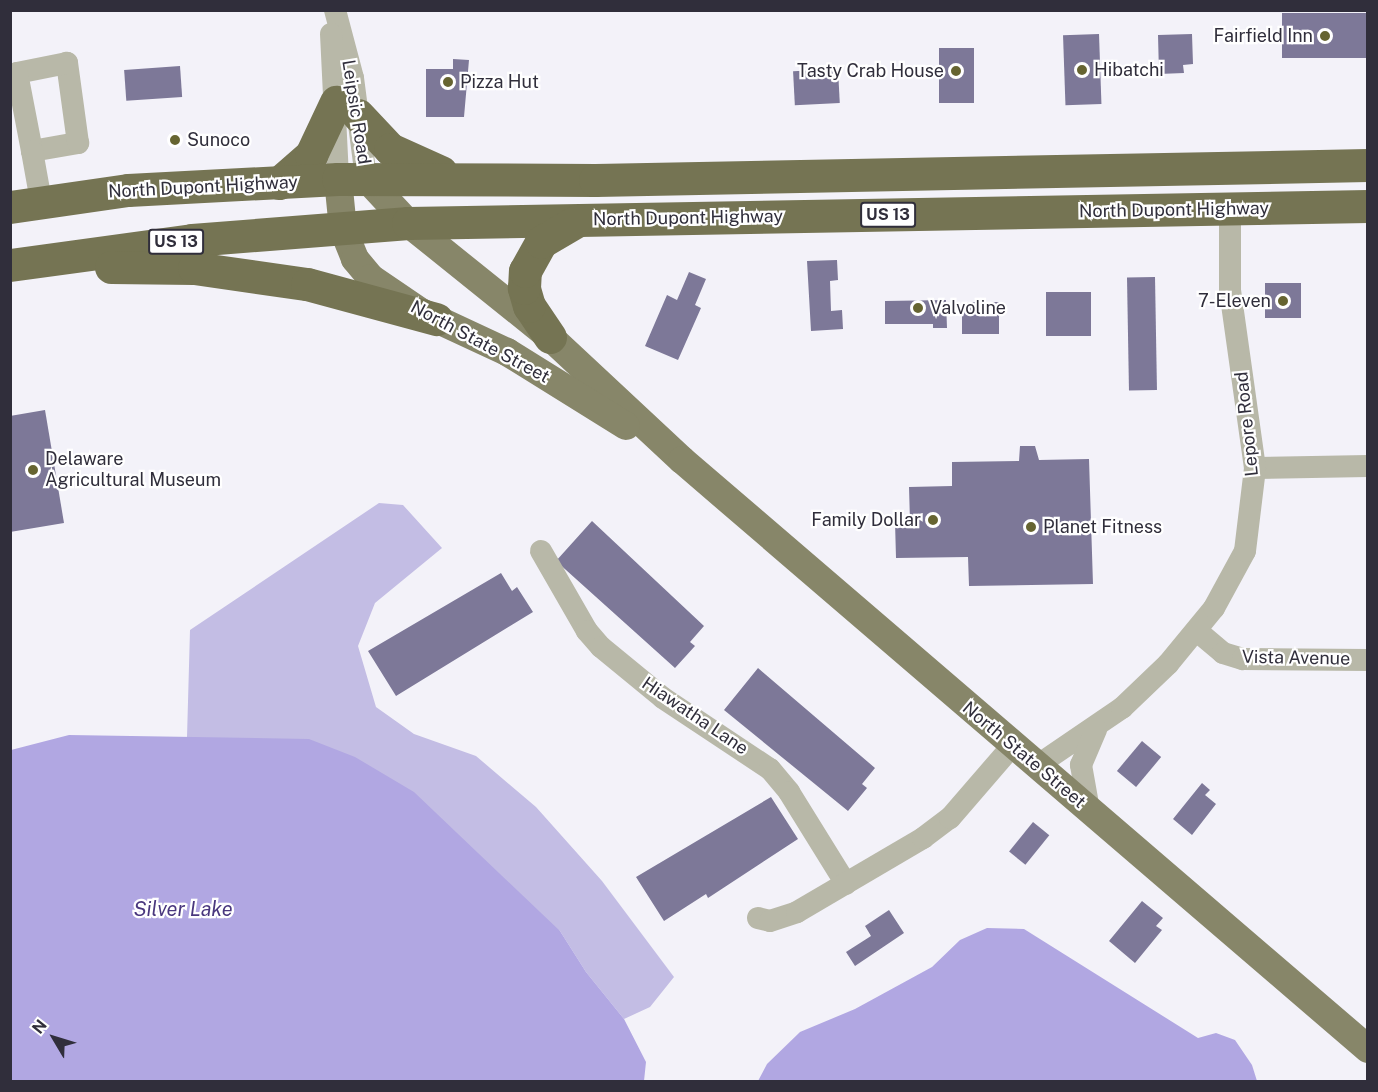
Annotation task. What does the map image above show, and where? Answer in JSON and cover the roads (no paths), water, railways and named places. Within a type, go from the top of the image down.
[{"type":"highway","points":[[279,183],[311,155],[347,108],[390,149],[454,177]]},
{"type":"highway","name":"North Dupont Highway","points":[[26,204],[128,190],[352,179],[454,177],[594,180],[964,170],[1368,165]]},
{"type":"highway","points":[[1230,210],[1236,197],[1248,188],[1316,166]]},
{"type":"highway","points":[[498,221],[500,209],[512,195],[594,180]]},
{"type":"highway","name":"North Dupont Highway","points":[[10,266],[192,240],[408,223],[1368,206]]},
{"type":"highway","points":[[550,337],[530,306],[524,288],[525,271],[541,242],[581,220]]},
{"type":"highway","points":[[10,266],[194,268],[307,284],[436,319]]},
{"type":"main road","name":"North State Street","points":[[682,460],[507,352],[436,319],[390,294],[371,278],[355,259],[342,229],[352,179],[550,337],[682,460],[1368,1049]]},
{"type":"street","name":"Leipsic Road","points":[[330,10],[347,108],[352,179]]},
{"type":"street","name":"Leipsic Road","points":[[335,10],[353,78],[347,108]]},
{"type":"street","points":[[26,204],[32,151]]},
{"type":"street","name":"Lepore Road","points":[[1038,765],[1097,727],[1145,687],[1197,631],[1227,590],[1245,551],[1255,468],[1230,290],[1230,210]]},
{"type":"street","points":[[1255,468],[1368,466]]},
{"type":"street","name":"Hiawatha Lane","points":[[541,551],[587,631],[602,647],[663,698],[770,769],[789,792],[846,884]]},
{"type":"street","name":"Vista Avenue","points":[[1197,631],[1223,653],[1243,659],[1368,660]]},
{"type":"street","points":[[1089,810],[1081,765],[1097,727]]},
{"type":"street","points":[[758,918],[770,921],[797,912],[950,818],[1013,745]]},
{"type":"water","name":"Silver Lake","points":[[69,735],[309,739],[355,757],[414,792],[560,931],[586,972],[624,1019],[646,1062],[644,1081],[11,1081],[11,750]]},
{"type":"water","points":[[987,928],[1024,929],[1198,1038],[1216,1033],[1235,1040],[1252,1065],[1257,1081],[758,1081],[767,1064],[800,1032],[855,1009],[932,967],[960,940]]},
{"type":"place","name":"Fairfield Inn","points":[[1325,36]]},
{"type":"place","name":"Hibatchi","points":[[1082,70]]},
{"type":"place","name":"Tasty Crab House","points":[[956,71]]},
{"type":"place","name":"Pizza Hut","points":[[448,82]]},
{"type":"place","name":"Sunoco","points":[[175,140]]},
{"type":"place","name":"7-Eleven","points":[[1283,301]]},
{"type":"place","name":"Valvoline","points":[[918,308]]},
{"type":"place","name":"Delaware Agricultural Museum","points":[[33,470]]},
{"type":"place","name":"Family Dollar","points":[[933,520]]},
{"type":"place","name":"Planet Fitness","points":[[1031,527]]}]
